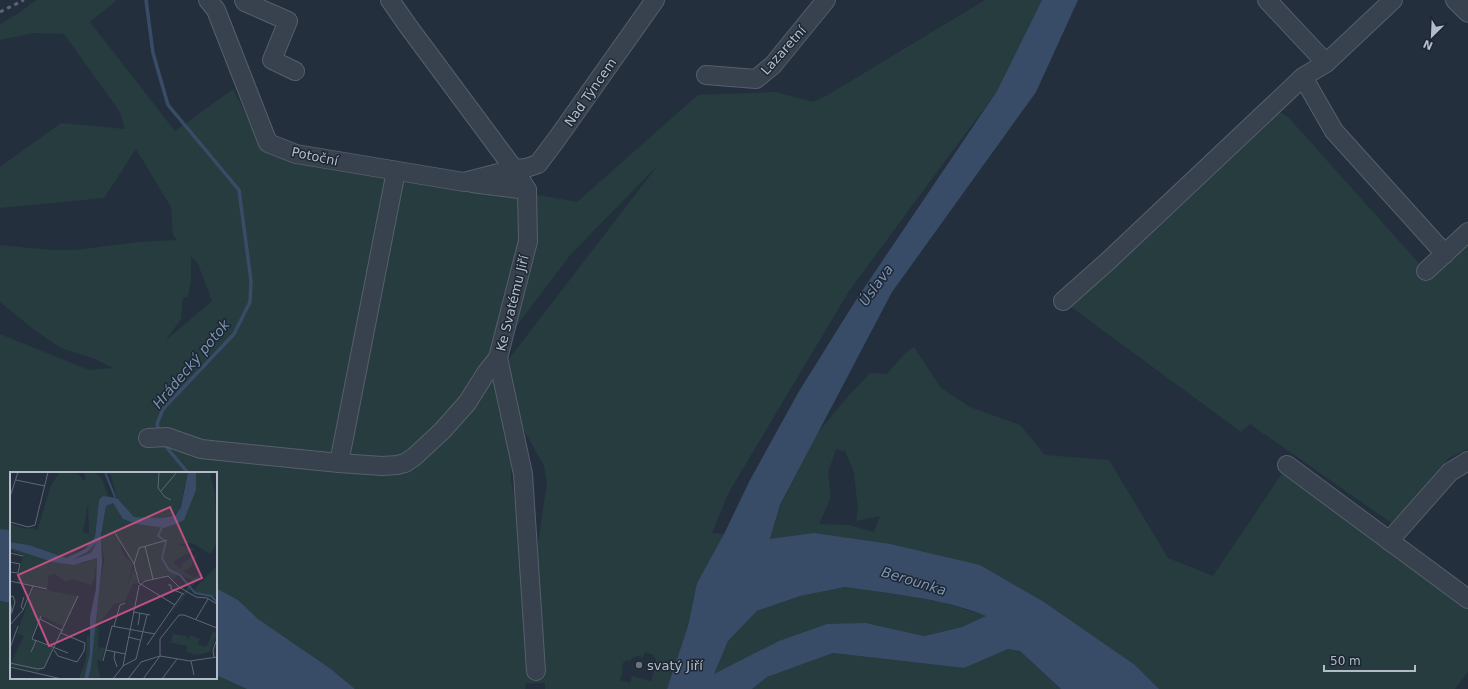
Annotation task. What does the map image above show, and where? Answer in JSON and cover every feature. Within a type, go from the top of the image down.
[{"type":"street","name":"Potoční","points":[[208,0],[216,10],[268,143],[296,154],[464,182],[514,168]]},
{"type":"street","points":[[244,0],[245,2],[288,21],[272,60],[295,71]]},
{"type":"street","name":"Ke Svatému Jiří","points":[[390,0],[412,32],[514,168],[527,190],[528,241],[498,358],[523,474],[536,671]]},
{"type":"street","name":"Nad Týncem","points":[[514,168],[526,168],[538,164],[655,0]]},
{"type":"street","name":"Lazaretní","points":[[706,75],[756,79],[773,65],[826,0]]},
{"type":"street","points":[[1267,0],[1326,63]]},
{"type":"street","points":[[1064,301],[1302,77],[1326,63],[1393,0]]},
{"type":"street","points":[[1456,0],[1468,13]]},
{"type":"street","points":[[1302,77],[1334,131],[1444,254]]},
{"type":"street","points":[[339,464],[396,171]]},
{"type":"street","points":[[464,182],[527,190]]},
{"type":"street","points":[[1426,271],[1468,232]]},
{"type":"street","points":[[148,438],[167,437],[201,449],[339,464],[382,466],[405,463],[414,457],[442,431],[467,403],[486,373],[498,358]]},
{"type":"street","points":[[1390,541],[1450,472],[1468,461]]},
{"type":"street","points":[[1287,465],[1468,599]]},
{"type":"green space","points":[[37,0],[117,0],[90,22],[175,131],[233,89],[248,119],[270,152],[518,192],[521,243],[494,342],[485,367],[469,392],[396,470],[493,378],[504,405],[511,453],[511,480],[531,589],[547,483],[544,466],[517,418],[505,364],[658,165],[571,254],[515,328],[509,329],[532,194],[577,202],[698,95],[776,92],[813,102],[826,96],[985,0],[1042,0],[997,91],[849,291],[729,492],[712,533],[724,534],[697,583],[688,626],[667,689],[545,689],[545,683],[526,683],[525,689],[355,689],[331,669],[258,619],[238,600],[217,589],[217,472],[10,472],[10,530],[0,529],[0,334],[89,370],[113,368],[95,359],[61,348],[33,329],[0,302],[0,245],[51,250],[74,250],[139,242],[177,240],[173,235],[171,207],[136,149],[104,198],[0,208],[0,167],[61,123],[125,129],[120,112],[64,34],[34,33],[0,40],[0,24],[21,12]],"holes":[[[191,256],[198,264],[212,301],[165,341],[181,319],[183,298],[188,297],[191,281]],[[645,652],[654,655],[657,663],[651,681],[632,676],[630,683],[620,680],[623,670],[623,663],[627,660],[631,661],[632,658],[636,657],[636,655],[643,658]]]},
{"type":"green space","points":[[1271,106],[1288,117],[1426,271],[1468,232],[1468,449],[1449,458],[1393,524],[1250,424],[1241,432],[1063,301]]},
{"type":"green space","points":[[914,347],[941,388],[970,407],[1020,425],[1045,455],[1109,460],[1168,558],[1213,576],[1283,472],[1468,609],[1468,672],[1455,689],[1159,689],[1135,665],[1044,602],[980,565],[770,539],[780,506],[819,431],[870,373],[887,374],[905,353]],"holes":[[[836,449],[845,451],[854,472],[858,510],[856,521],[880,516],[874,532],[849,525],[819,524],[831,497],[828,473]]]},
{"type":"green space","points":[[845,587],[941,602],[987,616],[962,627],[924,636],[866,623],[732,666],[713,675],[728,641],[757,611],[800,596]]},
{"type":"green space","points":[[0,601],[10,603],[10,679],[217,679],[217,675],[247,689],[0,689]]},
{"type":"green space","points":[[1008,649],[1020,651],[1061,689],[752,689],[767,677],[833,653],[964,668]]},
{"type":"water","points":[[1042,0],[1078,0],[1036,92],[892,292],[780,505],[770,539],[814,533],[890,544],[980,565],[1044,602],[1135,665],[1159,689],[1061,689],[1020,651],[1008,649],[964,668],[833,653],[767,677],[752,689],[667,689],[688,626],[697,583],[724,534],[750,480],[798,393],[856,300],[997,91]],"holes":[[[845,587],[934,601],[986,616],[962,627],[924,636],[866,623],[827,624],[779,641],[714,674],[728,641],[757,611],[800,596]]]},
{"type":"water","points":[[0,529],[10,530],[10,603],[0,601]]},
{"type":"water","points":[[217,589],[238,600],[258,619],[331,669],[355,689],[247,689],[217,675]]},
{"type":"waterway","name":"Hrádecký potok","points":[[146,0],[153,53],[168,105],[239,190],[251,281],[250,302],[234,334],[163,409],[157,424],[159,432]]},
{"type":"waterway","name":"Hrádecký potok","points":[[163,443],[187,472]]},
{"type":"railway","points":[[0,12],[24,0]]},
{"type":"place","name":"svatý Jiří","points":[[639,665]]},
{"type":"water label","name":"Úslava","points":[[876,285]]},
{"type":"water label","name":"Berounka","points":[[914,581]]}]
